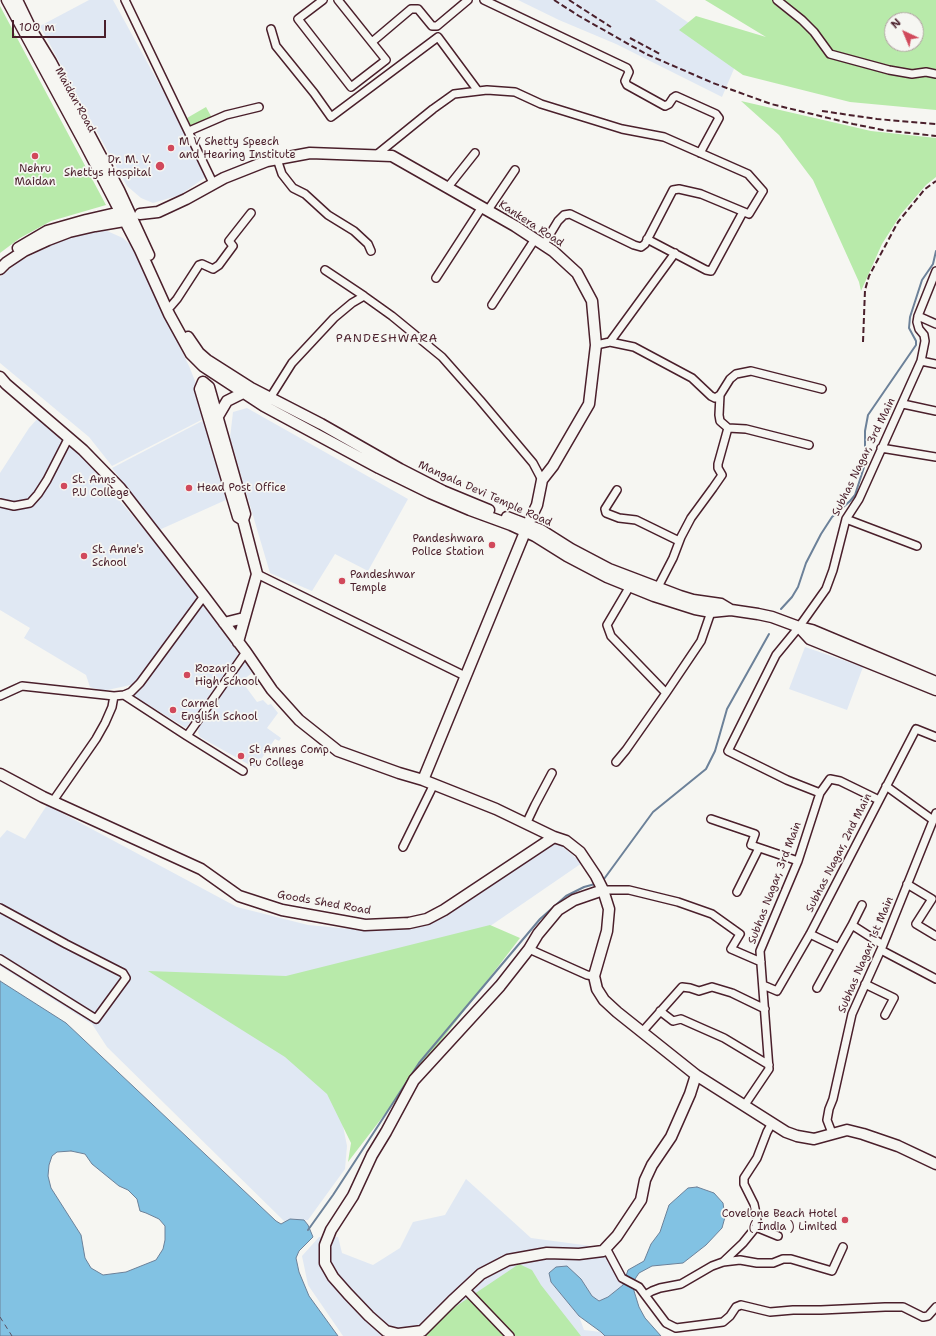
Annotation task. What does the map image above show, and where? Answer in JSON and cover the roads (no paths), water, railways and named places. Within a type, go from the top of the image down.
[{"type":"street","name":"Maidan Road","points":[[7,0],[85,144],[129,215]]},
{"type":"street","name":"Maidan Road","points":[[17,0],[32,31],[51,62],[129,215]]},
{"type":"street","points":[[125,0],[213,183]]},
{"type":"street","points":[[323,0],[298,19],[350,87],[386,60],[338,0]]},
{"type":"street","points":[[372,42],[412,9],[418,9],[432,26],[434,26],[468,0]]},
{"type":"street","points":[[484,0],[627,68],[629,72],[625,81],[627,85],[665,106],[669,104],[676,96],[716,114],[719,118],[700,153]]},
{"type":"street","points":[[777,0],[802,20],[814,32],[830,54],[889,70],[912,74],[926,72],[936,74]]},
{"type":"street","points":[[271,29],[276,46],[314,93],[331,117],[438,37],[478,91]]},
{"type":"street","points":[[375,156],[454,94],[487,90],[515,92],[541,104],[622,129],[664,137],[748,174],[763,191],[749,214],[701,194],[678,189],[672,190],[645,244],[641,247],[634,246],[570,214],[564,215],[539,242],[492,305]]},
{"type":"street","points":[[189,131],[226,115],[259,107]]},
{"type":"street","name":"Kankera Road","points":[[129,215],[158,212],[186,199],[213,183],[267,161],[310,153],[392,156],[485,208],[539,242],[553,251],[578,273],[592,301],[596,345],[590,404],[553,466],[542,480]]},
{"type":"street","points":[[448,187],[475,153]]},
{"type":"street","points":[[277,159],[282,174],[293,188],[305,194],[328,215],[354,231],[368,244],[371,251]]},
{"type":"street","points":[[436,278],[485,208],[515,170]]},
{"type":"street","points":[[647,239],[706,270],[711,271],[743,212]]},
{"type":"street","points":[[171,306],[199,265],[202,264],[213,269],[219,264],[233,246],[229,241],[251,213]]},
{"type":"street","points":[[1,265],[32,239],[48,231],[86,220],[129,215]]},
{"type":"street","points":[[129,215],[171,306],[203,360],[203,382],[200,389],[238,517],[243,520]]},
{"type":"street","points":[[129,215],[140,250],[173,321],[191,354],[203,360]]},
{"type":"street","points":[[610,342],[675,253]]},
{"type":"street","points":[[325,270],[392,316],[442,357],[533,462],[542,480],[537,505],[423,780]]},
{"type":"street","points":[[935,274],[918,316],[936,324]]},
{"type":"street","points":[[270,398],[292,363],[334,318],[352,303],[364,296]]},
{"type":"street","name":"Subhas Nagar, 3rd Main","points":[[769,1065],[760,951],[798,860],[820,793],[787,780],[728,751],[776,655],[799,627],[826,589],[833,570],[846,519],[859,499],[921,361],[925,341],[924,335],[917,325],[918,316]]},
{"type":"street","points":[[596,345],[610,342],[634,347],[692,378],[715,398],[720,395],[730,379],[736,374],[751,371],[822,389]]},
{"type":"street","name":"Mangala Devi Temple Road","points":[[203,360],[244,393],[264,406],[385,471],[436,496],[470,510],[489,514]]},
{"type":"street","name":"Mangala Devi Temple Road","points":[[203,360],[251,388],[321,424],[400,469],[510,525],[541,530],[589,559],[695,609],[711,612],[731,610],[772,617],[812,630],[936,682]]},
{"type":"street","points":[[921,361],[936,364]]},
{"type":"street","points":[[0,376],[6,384],[83,450],[120,488],[204,596],[246,652],[272,690],[299,720],[338,751],[434,784],[496,809],[554,837],[566,841],[584,856],[603,890],[609,909],[607,931],[594,976],[597,989],[604,1000],[642,1032],[696,1075],[786,1132],[806,1138],[823,1136],[847,1130],[898,1146],[936,1164]]},
{"type":"street","points":[[203,382],[209,387],[245,514],[243,520],[257,574],[238,642]]},
{"type":"street","points":[[217,418],[227,401],[244,393]]},
{"type":"street","points":[[720,395],[720,421],[728,428],[746,429],[809,445]]},
{"type":"street","points":[[902,404],[936,411]]},
{"type":"street","points":[[656,591],[691,518],[721,476],[718,464],[728,428]]},
{"type":"street","points":[[0,503],[14,506],[30,503],[47,480],[69,438]]},
{"type":"street","points":[[881,448],[936,457]]},
{"type":"street","points":[[617,490],[605,509],[606,513],[620,518],[636,520],[679,541]]},
{"type":"street","points":[[846,519],[917,546]]},
{"type":"street","name":"Mangala Devi Temple Road","points":[[527,528],[535,536],[585,567],[630,586],[693,600],[721,604],[731,610]]},
{"type":"street","points":[[257,574],[465,676]]},
{"type":"street","points":[[630,586],[607,625],[611,636],[666,692]]},
{"type":"street","points":[[0,696],[22,686],[114,696],[124,695],[131,692],[140,683],[204,596]]},
{"type":"street","points":[[616,762],[626,750],[701,641],[711,612]]},
{"type":"street","points":[[224,623],[244,618]]},
{"type":"street","name":"Mangala Devi Temple Road","points":[[799,627],[810,639],[936,690]]},
{"type":"street","points":[[187,736],[246,652]]},
{"type":"street","points":[[124,695],[243,771]]},
{"type":"street","points":[[53,802],[102,728],[112,707],[114,696]]},
{"type":"street","name":"Subhas Nagar, 2nd Main","points":[[763,985],[777,991],[810,934],[916,729],[936,737]]},
{"type":"street","points":[[526,824],[552,773]]},
{"type":"street","name":"Goods Shed Road","points":[[0,774],[53,802],[201,868],[239,896],[282,910],[365,925],[409,923],[427,919],[444,910],[554,837]]},
{"type":"street","points":[[820,793],[830,778],[840,780],[879,800]]},
{"type":"street","points":[[403,847],[434,784]]},
{"type":"street","points":[[886,786],[934,821]]},
{"type":"street","points":[[711,819],[755,834],[751,845],[798,860]]},
{"type":"street","name":"Subhas Nagar, 1st Main","points":[[832,1133],[827,1120],[852,1014],[882,947],[934,821]]},
{"type":"street","points":[[737,892],[759,848]]},
{"type":"street","points":[[908,884],[932,899],[916,924],[936,936]]},
{"type":"street","points":[[696,1075],[690,1094],[671,1137],[649,1170],[645,1180],[641,1200],[617,1236],[603,1251],[579,1254],[547,1253],[508,1260],[481,1274],[423,1334],[398,1334],[386,1331],[348,1294],[333,1277],[325,1263],[325,1245],[331,1230],[353,1196],[372,1155],[414,1080],[500,986],[529,949],[538,934],[558,910],[574,900],[603,890],[629,890],[678,902],[712,914],[740,934],[731,949],[761,962]]},
{"type":"street","points":[[817,988],[862,905]]},
{"type":"street","points":[[0,908],[123,973],[126,978],[96,1019],[0,959]]},
{"type":"street","points":[[852,925],[882,947],[936,979]]},
{"type":"street","points":[[810,934],[839,948]]},
{"type":"street","points":[[529,949],[586,975],[594,976]]},
{"type":"street","points":[[865,984],[894,998],[885,1015]]},
{"type":"street","points":[[642,1032],[682,987],[699,991],[712,987],[732,993],[765,1009]]},
{"type":"street","points":[[660,1011],[673,1021],[681,1019],[724,1038],[769,1065],[769,1069],[744,1106]]},
{"type":"street","points":[[723,1262],[743,1243],[756,1227],[757,1218],[754,1204],[744,1184],[744,1178],[757,1158],[772,1123]]},
{"type":"street","points":[[756,1227],[778,1236]]},
{"type":"street","points":[[645,1295],[656,1289],[681,1284],[712,1266],[723,1262],[740,1260],[757,1263],[773,1263],[783,1259],[791,1259],[832,1271],[844,1247]]},
{"type":"street","points":[[606,1248],[622,1278],[639,1287],[666,1323],[676,1328],[723,1322],[730,1316],[736,1307],[741,1305],[770,1312],[885,1307],[903,1308],[923,1317],[928,1316],[936,1307]]},
{"type":"street","points":[[465,1289],[510,1336]]},
{"type":"water","points":[[0,981],[66,1023],[276,1221],[281,1224],[290,1219],[304,1220],[313,1237],[299,1251],[296,1258],[299,1272],[309,1296],[338,1336],[0,1336]],"holes":[[[71,1151],[85,1154],[92,1164],[119,1186],[128,1190],[137,1199],[140,1211],[159,1219],[165,1226],[165,1240],[163,1249],[156,1260],[126,1272],[103,1275],[91,1268],[85,1258],[81,1235],[51,1188],[48,1176],[52,1156],[57,1152]]]},
{"type":"water","points":[[697,1187],[714,1193],[723,1203],[725,1217],[722,1228],[706,1245],[683,1263],[652,1266],[639,1273],[633,1282],[639,1307],[645,1318],[661,1336],[605,1336],[579,1316],[551,1282],[549,1273],[556,1267],[567,1266],[581,1279],[592,1296],[599,1301],[608,1297],[623,1285],[628,1270],[644,1261],[651,1244],[660,1232],[669,1205],[688,1188]]},
{"type":"waterway","points":[[781,609],[792,597],[798,587],[806,563],[821,534],[832,517],[855,495],[865,464],[865,431],[868,415],[916,345],[916,341],[909,328],[910,317],[922,280],[933,264],[936,251]]},
{"type":"waterway","points":[[604,879],[653,812],[706,769],[715,751],[727,709],[769,634]]},
{"type":"waterway","points":[[308,1230],[333,1195],[419,1063],[540,919],[566,896],[584,887],[595,884]]},
{"type":"railway","points":[[554,0],[646,54],[713,83],[771,104],[883,130],[936,136]]},
{"type":"railway","points":[[569,0],[611,27]]},
{"type":"railway","points":[[630,38],[660,54]]},
{"type":"railway","points":[[822,111],[877,119],[936,124]]},
{"type":"railway","points":[[863,342],[865,290],[869,276],[898,222],[925,189],[936,181]]},
{"type":"place","name":"M V Shetty Speech and Hearing Institute","points":[[171,148]]},
{"type":"place","name":"Nehru Maidan","points":[[35,156]]},
{"type":"place","name":"Dr. M. V. Shettys Hospital","points":[[160,166]]},
{"type":"place","name":"St. Anns P.U College","points":[[64,486]]},
{"type":"place","name":"Head Post Office","points":[[189,488]]},
{"type":"place","name":"Pandeshwara Police Station","points":[[492,545]]},
{"type":"place","name":"St. Anne's School","points":[[84,556]]},
{"type":"place","name":"Pandeshwar Temple","points":[[342,581]]},
{"type":"place","name":"Rozario High School","points":[[187,675]]},
{"type":"place","name":"Carmel English School","points":[[173,710]]},
{"type":"place","name":"St Annes Comp Pu College","points":[[241,756]]},
{"type":"place","name":"Covelone Beach Hotel ( India ) Limited","points":[[845,1220]]},
{"type":"district","name":"PANDESHWARA","points":[[387,339]]}]
